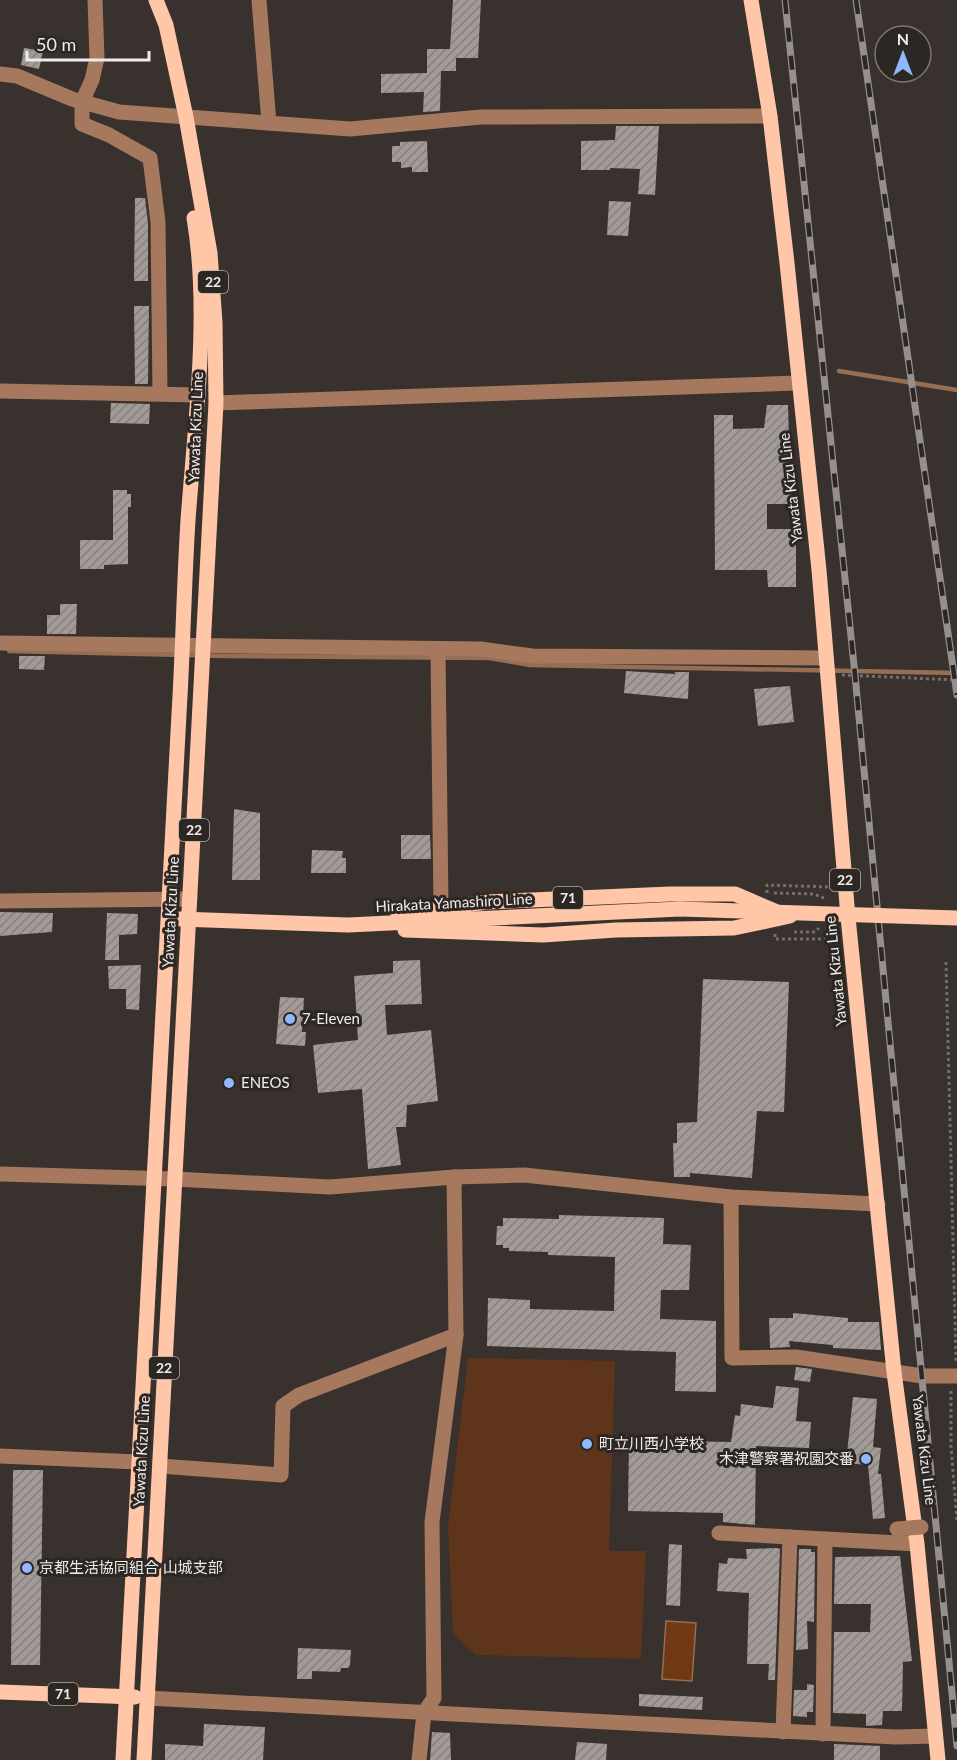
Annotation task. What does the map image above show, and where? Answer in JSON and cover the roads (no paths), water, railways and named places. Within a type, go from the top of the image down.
[{"type":"main road","name":"Yawata Kizu Line","points":[[144,1760],[216,403],[215,322],[210,254],[181,117],[151,0]]},
{"type":"main road","name":"Yawata Kizu Line","points":[[123,1760],[138,1462],[156,1178],[188,521],[198,394],[198,249],[181,117],[166,25],[156,0]]},
{"type":"main road","name":"Yawata Kizu Line","points":[[751,0],[770,116],[797,383],[819,570],[848,917],[894,1372],[917,1544],[938,1760]]},
{"type":"main road","name":"71","points":[[348,925],[487,902],[735,894],[785,916]]},
{"type":"main road","name":"Hirakata Yamashiro Line","points":[[168,918],[348,925],[680,909],[957,918]]},
{"type":"main road","name":"71","points":[[348,925],[429,933],[543,934],[734,928],[785,916],[848,917]]},
{"type":"main road","name":"71","points":[[0,1692],[147,1698]]},
{"type":"street","points":[[94,0],[97,58],[92,80],[82,102],[82,124],[109,135],[150,158],[158,222],[160,393]]},
{"type":"street","points":[[259,0],[269,123]]},
{"type":"street","points":[[0,74],[17,76],[82,102],[118,112],[350,129],[481,117],[770,116]]},
{"type":"street","points":[[216,403],[797,383]]},
{"type":"street","points":[[0,391],[198,394]]},
{"type":"street","points":[[0,643],[481,649],[532,656],[826,658]]},
{"type":"street","points":[[438,649],[441,908]]},
{"type":"street","points":[[0,901],[190,899]]},
{"type":"street","points":[[0,1174],[156,1178],[330,1187],[454,1177],[554,1177],[731,1197],[878,1204]]},
{"type":"street","points":[[419,1760],[424,1713],[434,1698],[432,1522],[456,1335],[454,1177]]},
{"type":"street","points":[[731,1197],[732,1358],[796,1357],[894,1372],[955,1376]]},
{"type":"street","points":[[160,1466],[281,1475],[283,1406],[299,1395],[456,1335]]},
{"type":"street","points":[[0,1456],[138,1462]]},
{"type":"street","points":[[897,1529],[921,1527]]},
{"type":"street","points":[[719,1533],[917,1544]]},
{"type":"street","points":[[783,1732],[790,1537]]},
{"type":"street","points":[[824,1734],[825,1539]]},
{"type":"street","points":[[147,1698],[824,1734],[935,1736]]},
{"type":"waterway","points":[[839,371],[957,390]]},
{"type":"waterway","points":[[9,651],[226,656],[489,658],[530,665],[957,673]]},
{"type":"railway","points":[[785,0],[855,675],[957,1746]]},
{"type":"railway","points":[[856,0],[957,695]]},
{"type":"place","name":"7-Eleven","points":[[290,1019]]},
{"type":"place","name":"ENEOS","points":[[229,1083]]},
{"type":"place","name":"町立川西小学校","points":[[587,1444]]},
{"type":"place","name":"木津警察署祝園交番","points":[[866,1459]]},
{"type":"place","name":"京都生活協同組合 山城支部","points":[[27,1568]]}]
